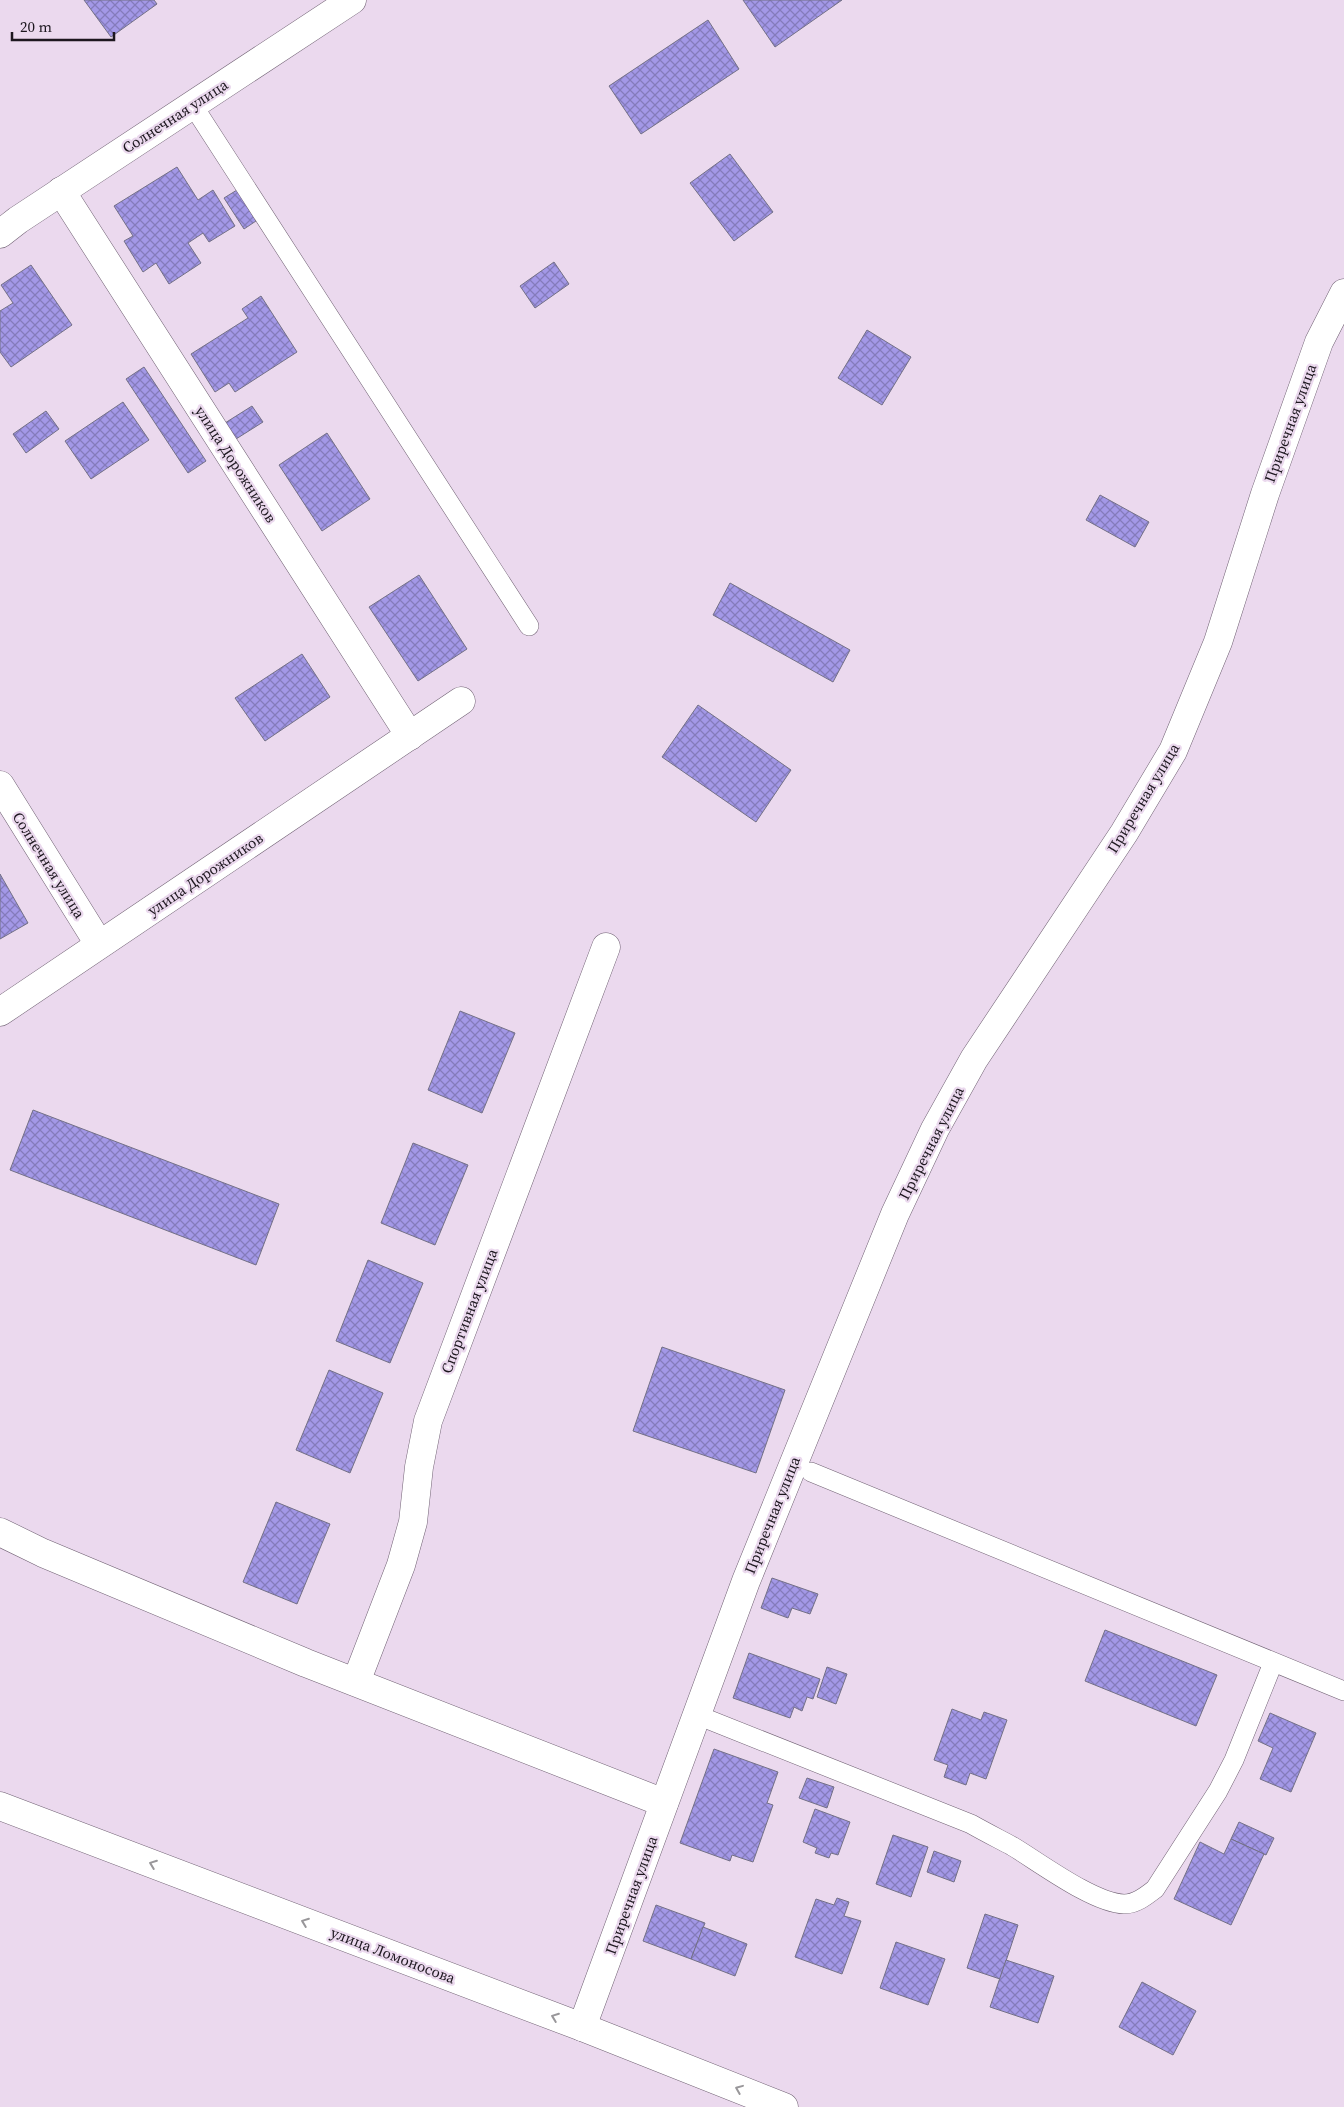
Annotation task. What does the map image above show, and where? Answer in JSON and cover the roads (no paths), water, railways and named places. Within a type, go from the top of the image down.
[{"type":"street","name":"Солнечная улица","points":[[0,234],[192,104],[352,0]]},
{"type":"street","name":"улица Дорожников","points":[[61,192],[410,736]]},
{"type":"street","name":"Приречная улица","points":[[582,2027],[746,1581],[895,1214],[935,1129],[974,1059],[1124,833],[1173,751],[1218,642],[1265,494],[1320,342],[1344,292]]},
{"type":"street","name":"улица Дорожников","points":[[0,1012],[461,701]]},
{"type":"street","name":"Солнечная улица","points":[[0,785],[99,944]]},
{"type":"street","name":"Спортивная улица","points":[[356,1682],[401,1565],[413,1522],[419,1467],[428,1421],[606,947]]},
{"type":"street","points":[[0,1532],[43,1553],[356,1682],[664,1803]]},
{"type":"street","name":"улица Ломоносова","points":[[0,1806],[582,2027],[784,2107]]},
{"type":"lane","points":[[192,104],[529,626]]},
{"type":"lane","points":[[811,1472],[1344,1691]]},
{"type":"lane","points":[[696,1715],[971,1824],[1012,1846],[1075,1885],[1098,1896],[1125,1904],[1143,1899],[1155,1889],[1218,1790],[1234,1760],[1272,1663]]}]
